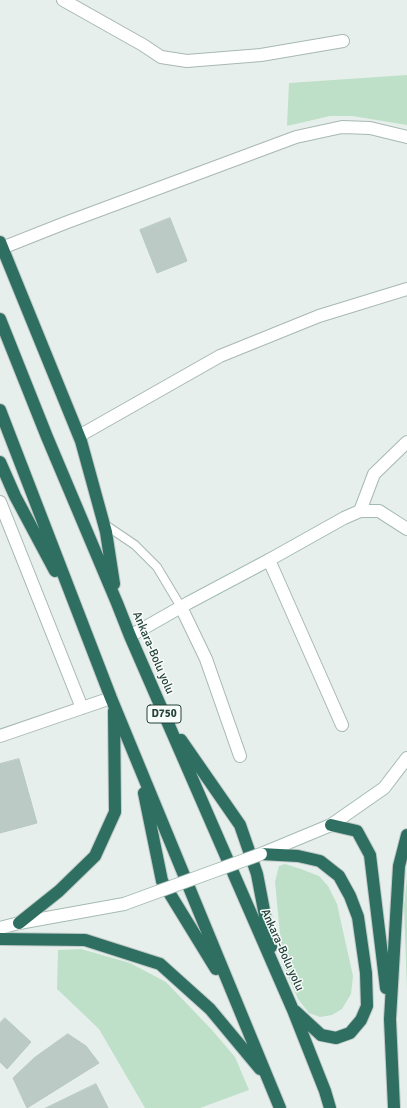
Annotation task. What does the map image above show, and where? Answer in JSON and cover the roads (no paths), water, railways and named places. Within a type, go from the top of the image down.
[{"type":"highway","points":[[1,245],[79,436],[106,532],[117,603]]},
{"type":"highway","name":"Ankara-Bolu yolu","points":[[0,319],[47,437],[130,636],[293,1010],[325,1091],[330,1108]]},
{"type":"highway","points":[[0,410],[112,701],[280,1108]]},
{"type":"highway","points":[[0,462],[15,496],[80,619]]},
{"type":"highway","points":[[19,922],[59,891],[94,856],[115,812],[112,701]]},
{"type":"highway","points":[[165,718],[240,824],[257,874],[274,967]]},
{"type":"highway","points":[[139,766],[162,881],[235,999]]},
{"type":"highway","points":[[331,825],[357,831],[370,855],[390,1019],[394,1108]]},
{"type":"highway","points":[[390,1019],[399,866],[407,835]]},
{"type":"highway","points":[[261,854],[298,856],[320,861],[339,876],[350,896],[358,917],[366,973],[366,1006],[361,1020],[350,1033],[336,1038],[321,1035],[293,1010]]},
{"type":"highway","points":[[0,939],[85,940],[160,964],[210,1009],[267,1077]]},
{"type":"street","points":[[63,0],[143,45],[161,57],[188,61],[261,56],[343,41]]},
{"type":"street","points":[[1,245],[65,223],[296,137],[342,127],[370,128],[407,137]]},
{"type":"street","points":[[79,436],[220,356],[319,316],[407,289]]},
{"type":"street","points":[[360,511],[374,474],[407,442]]},
{"type":"street","points":[[15,496],[0,502],[82,708]]},
{"type":"street","points":[[130,636],[344,518],[360,511],[379,510],[407,529]]},
{"type":"street","points":[[269,560],[342,726]]},
{"type":"street","points":[[181,607],[206,659],[240,756]]},
{"type":"street","points":[[0,736],[82,708],[112,701]]},
{"type":"street","points":[[0,928],[19,922],[124,904],[261,854],[331,825],[384,788],[407,758]]},
{"type":"lane","points":[[104,524],[135,545],[157,567],[181,607]]}]
